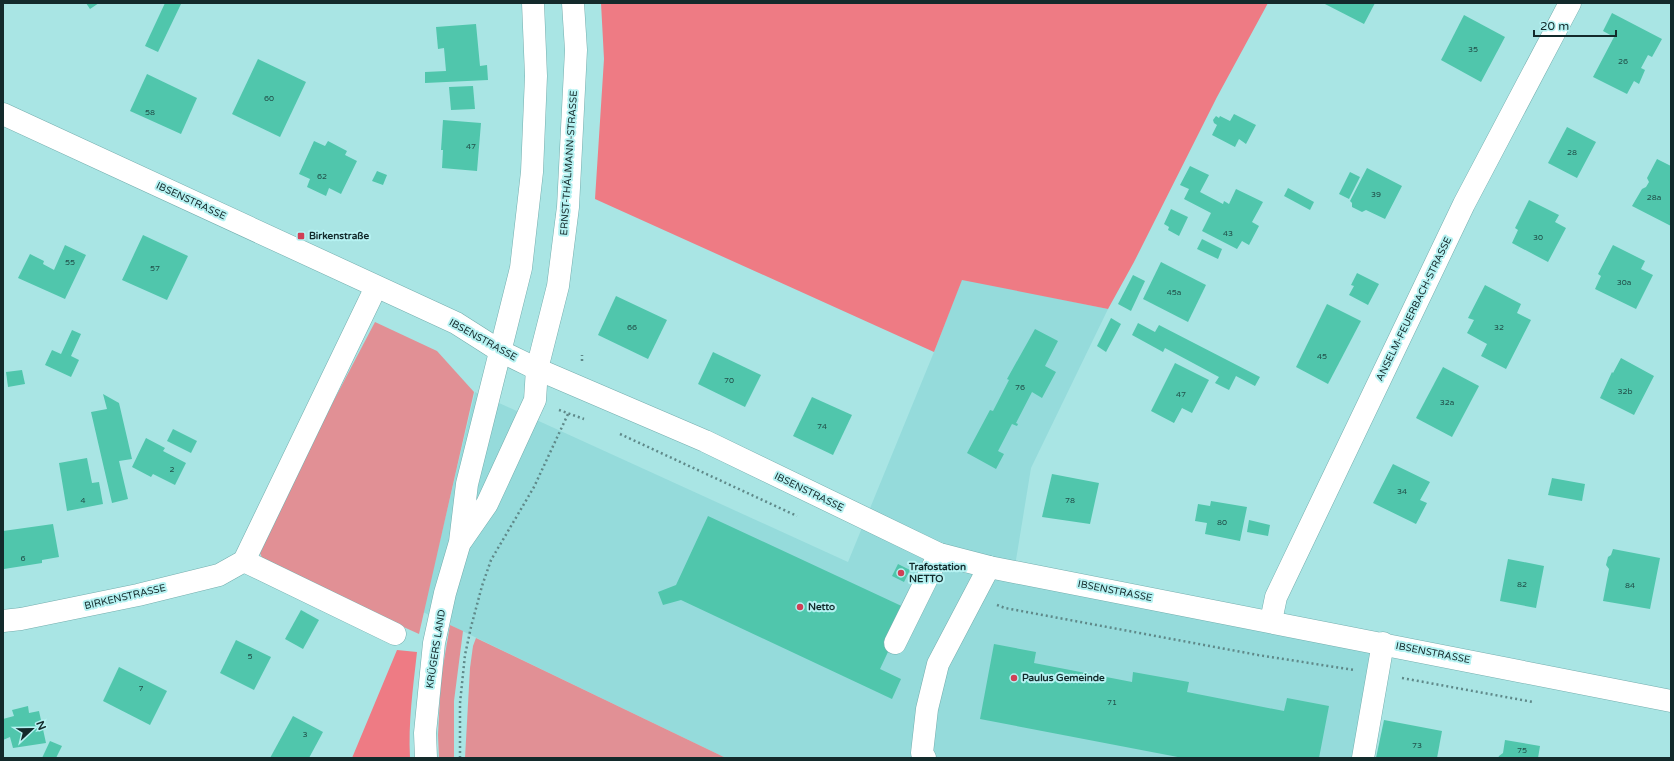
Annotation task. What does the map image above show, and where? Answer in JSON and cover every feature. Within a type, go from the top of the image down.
[{"type":"street","points":[[500,351],[521,268],[531,180],[536,76],[533,3]]},
{"type":"street","name":"ERNST-THÄLMANN-STRASSE","points":[[538,369],[558,286],[568,207],[576,50],[573,3]]},
{"type":"street","name":"ANSELM-FEUERBACH-STRASSE","points":[[1271,621],[1276,597],[1464,204],[1570,3]]},
{"type":"street","name":"IBSENSTRASSE","points":[[3,114],[456,323],[500,351],[538,369],[705,441],[939,554],[989,567],[1383,643],[1671,701]]},
{"type":"street","points":[[376,287],[244,561],[395,634]]},
{"type":"street","name":"KRÜGERS LAND","points":[[426,758],[424,733],[434,643],[445,593],[460,542],[467,484],[500,351]]},
{"type":"street","name":"KRÜGERS LAND","points":[[460,542],[487,504],[535,400],[538,369]]},
{"type":"street","points":[[895,643],[939,554]]},
{"type":"street","name":"BIRKENSTRASSE","points":[[3,621],[21,619],[138,595],[219,575],[244,561]]},
{"type":"street","points":[[925,758],[922,753],[927,709],[938,664],[989,567]]},
{"type":"street","points":[[1363,758],[1383,643]]},
{"type":"path","points":[[460,758],[460,703],[465,655],[482,586],[491,560],[534,487],[580,387],[582,354]]},
{"type":"shaded area","points":[[601,3],[1268,3],[1217,97],[1134,262],[1108,309],[962,280],[934,352],[595,199],[604,59]]},
{"type":"shaded area","points":[[962,279],[1108,309],[1031,468],[1015,566],[1375,642],[1352,758],[726,758],[423,612],[475,392],[848,562],[934,352]]},
{"type":"shaded area","points":[[375,322],[437,351],[474,392],[419,634],[265,564],[257,547]]},
{"type":"shaded area","points":[[450,625],[463,631],[454,701],[454,758],[439,758],[438,735],[441,678]]},
{"type":"shaded area","points":[[476,638],[726,758],[465,758],[470,668],[473,646]]},
{"type":"shaded area","points":[[397,650],[417,652],[410,719],[410,758],[352,758]]},
{"type":"building","points":[[86,3],[99,3],[90,9]]},
{"type":"building","points":[[165,3],[181,4],[158,52],[145,46]]},
{"type":"building","points":[[1323,3],[1375,3],[1364,24]]},
{"type":"building","points":[[1612,13],[1662,39],[1652,57],[1648,55],[1641,68],[1645,70],[1639,84],[1634,81],[1627,94],[1593,77],[1614,37],[1603,31]]},
{"type":"building","points":[[1464,15],[1505,37],[1481,82],[1441,60]]},
{"type":"building","points":[[476,24],[480,66],[487,65],[488,80],[425,83],[425,72],[446,71],[444,48],[438,49],[436,27]]},
{"type":"building","points":[[258,59],[306,82],[280,137],[232,114]]},
{"type":"building","points":[[147,74],[197,98],[181,134],[130,111]]},
{"type":"building","points":[[473,86],[475,109],[451,110],[449,87]]},
{"type":"building","points":[[1234,114],[1256,125],[1246,144],[1239,139],[1235,147],[1212,135],[1217,125],[1213,120],[1216,116],[1219,118],[1220,116],[1230,121]]},
{"type":"building","points":[[443,120],[481,123],[477,171],[442,168],[443,150],[441,150]]},
{"type":"building","points":[[1567,127],[1596,142],[1577,178],[1548,163]]},
{"type":"building","points":[[314,141],[325,146],[328,141],[347,151],[345,155],[357,161],[341,194],[329,188],[326,196],[307,187],[310,179],[299,174]]},
{"type":"building","points":[[1657,159],[1671,166],[1671,226],[1632,206],[1642,189],[1646,187],[1649,182],[1647,178]]},
{"type":"building","points":[[1190,166],[1209,175],[1200,192],[1223,204],[1224,201],[1229,204],[1236,189],[1263,202],[1252,222],[1259,226],[1249,245],[1242,241],[1237,249],[1202,231],[1211,213],[1184,199],[1189,189],[1180,185]]},
{"type":"building","points":[[1367,168],[1402,186],[1385,219],[1366,210],[1362,212],[1352,207],[1352,203],[1350,201]]},
{"type":"building","points":[[377,171],[387,175],[383,185],[372,181]]},
{"type":"building","points":[[1350,172],[1360,177],[1349,199],[1339,194]]},
{"type":"building","points":[[1288,188],[1314,202],[1310,210],[1284,196]]},
{"type":"building","points":[[1529,200],[1559,215],[1555,222],[1566,228],[1548,262],[1512,243],[1518,230],[1515,228]]},
{"type":"building","points":[[1171,209],[1188,217],[1179,236],[1168,230],[1169,227],[1164,224]]},
{"type":"building","points":[[143,235],[188,256],[167,300],[122,280]]},
{"type":"building","points":[[1202,239],[1222,249],[1218,259],[1197,249]]},
{"type":"building","points":[[65,245],[86,255],[65,299],[18,278],[30,254],[44,261],[43,264],[54,270]]},
{"type":"building","points":[[1613,245],[1645,261],[1641,269],[1653,275],[1636,309],[1595,289],[1601,276],[1598,274]]},
{"type":"building","points":[[1161,262],[1206,285],[1188,322],[1143,299]]},
{"type":"building","points":[[1357,273],[1379,284],[1368,305],[1349,295],[1354,286],[1351,285]]},
{"type":"building","points":[[1133,275],[1145,281],[1131,311],[1118,304]]},
{"type":"building","points":[[1485,285],[1521,304],[1517,313],[1531,320],[1506,369],[1481,356],[1487,344],[1467,333],[1474,320],[1468,318]]},
{"type":"building","points":[[616,296],[667,320],[648,359],[598,335]]},
{"type":"building","points":[[1327,304],[1361,321],[1328,384],[1296,367]]},
{"type":"building","points":[[1111,318],[1121,324],[1106,352],[1097,346]]},
{"type":"building","points":[[1138,323],[1155,332],[1159,325],[1260,377],[1255,386],[1236,376],[1229,390],[1215,383],[1219,377],[1165,348],[1163,352],[1132,335]]},
{"type":"building","points":[[1035,329],[1058,341],[1045,366],[1056,372],[1042,398],[1032,392],[1016,423],[1018,424],[1017,426],[1012,424],[998,451],[1004,454],[996,469],[967,453],[990,410],[993,411],[1009,380],[1007,379]]},
{"type":"building","points":[[72,330],[81,334],[71,356],[79,360],[71,377],[45,365],[52,350],[61,354]]},
{"type":"building","points":[[713,352],[761,375],[745,407],[698,384]]},
{"type":"building","points":[[1621,358],[1654,376],[1634,415],[1600,398],[1612,372],[1613,373]]},
{"type":"building","points":[[1175,363],[1209,380],[1192,413],[1182,408],[1174,423],[1151,411]]},
{"type":"building","points":[[1443,367],[1479,386],[1452,437],[1416,418]]},
{"type":"building","points":[[22,370],[25,384],[8,387],[6,372]]},
{"type":"building","points":[[103,394],[119,403],[132,459],[119,461],[128,499],[112,503],[91,412],[107,409]]},
{"type":"building","points":[[812,397],[852,415],[833,455],[793,436]]},
{"type":"building","points":[[173,429],[197,441],[191,453],[167,441]]},
{"type":"building","points":[[146,438],[165,448],[163,451],[186,463],[175,485],[153,474],[151,477],[132,467]]},
{"type":"building","points":[[87,458],[92,483],[99,482],[103,504],[67,511],[59,463]]},
{"type":"building","points":[[1393,464],[1430,482],[1420,500],[1427,503],[1416,524],[1373,503]]},
{"type":"building","points":[[1052,474],[1099,483],[1090,524],[1042,517]]},
{"type":"building","points":[[1552,478],[1585,484],[1582,501],[1548,495]]},
{"type":"building","points":[[1211,501],[1247,507],[1240,541],[1205,534],[1207,523],[1195,521],[1198,504],[1210,506]]},
{"type":"building","name":"Netto","points":[[708,516],[908,609],[880,669],[901,679],[892,699],[681,600],[663,605],[658,592],[676,585]]},
{"type":"building","points":[[1249,520],[1270,525],[1268,536],[1247,532]]},
{"type":"building","points":[[53,524],[59,557],[42,560],[42,563],[4,569],[3,531]]},
{"type":"building","points":[[1613,549],[1660,558],[1650,609],[1603,601],[1609,569],[1606,565],[1608,557],[1611,555]]},
{"type":"building","points":[[1508,559],[1544,566],[1536,608],[1500,601]]},
{"type":"building","name":"Trafostation NETTO","points":[[898,564],[910,570],[904,582],[892,576]]},
{"type":"building","points":[[301,610],[319,620],[303,649],[285,639]]},
{"type":"building","points":[[236,640],[271,657],[254,690],[220,673]]},
{"type":"building","points":[[994,644],[1036,652],[1034,663],[1132,682],[1133,672],[1189,682],[1187,692],[1284,711],[1287,698],[1329,706],[1319,758],[1183,758],[980,719]]},
{"type":"building","points":[[119,667],[167,691],[150,725],[103,701]]},
{"type":"building","points":[[28,706],[29,713],[39,711],[46,743],[13,748],[10,737],[3,740],[3,719],[14,716],[12,710]]},
{"type":"building","points":[[293,716],[323,732],[309,758],[270,758]]},
{"type":"building","points":[[1384,720],[1442,731],[1437,758],[1376,758]]},
{"type":"building","points":[[1505,740],[1540,746],[1538,758],[1498,758],[1503,753]]},
{"type":"building","points":[[50,741],[62,746],[56,758],[42,758]]},
{"type":"place","name":"Birkenstraße","points":[[301,236]]},
{"type":"place","name":"Trafostation NETTO","points":[[901,573]]},
{"type":"place","name":"Netto","points":[[800,607]]},
{"type":"place","name":"Paulus Gemeinde","points":[[1014,678]]}]
